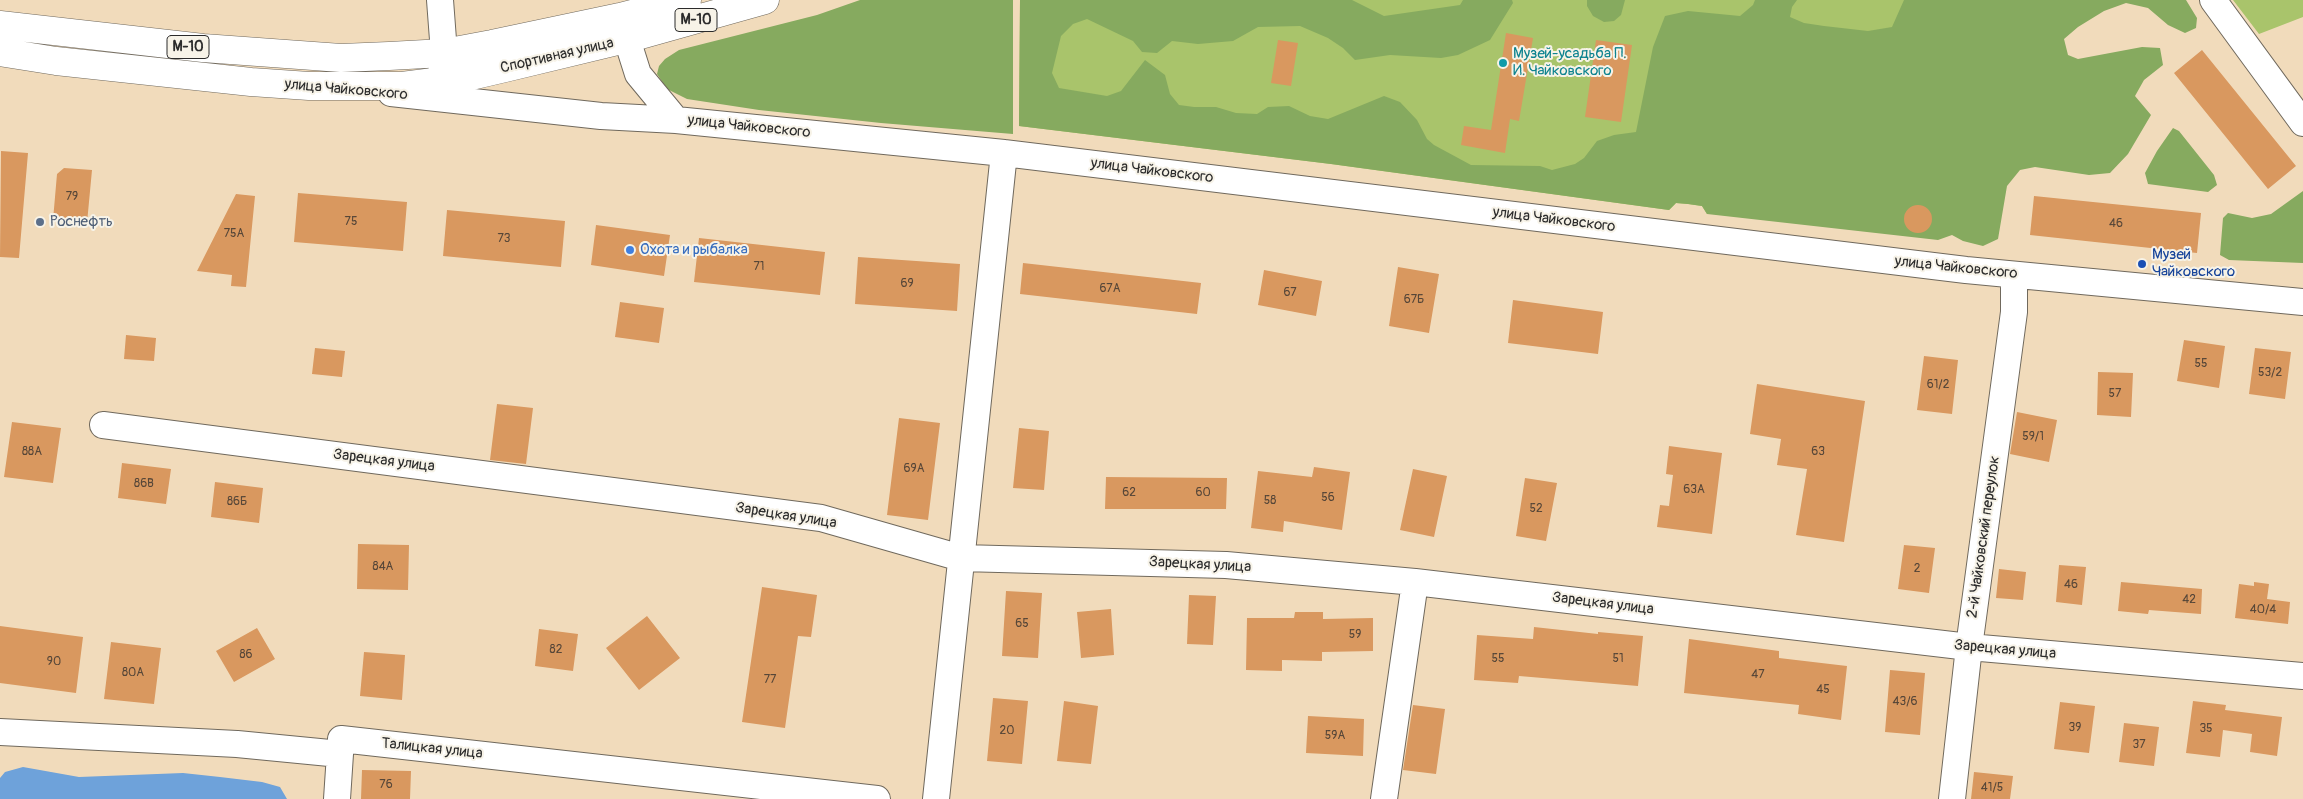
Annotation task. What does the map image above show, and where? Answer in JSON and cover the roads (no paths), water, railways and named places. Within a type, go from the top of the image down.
[{"type":"highway","name":"Спортивная улица","points":[[343,87],[402,86],[458,80],[623,28],[687,0]]},
{"type":"highway","name":"Спортивная улица","points":[[389,56],[444,53],[623,28],[765,0]]},
{"type":"highway","name":"улица Чайковского","points":[[0,25],[203,48],[332,57],[389,56]]},
{"type":"highway","name":"улица Чайковского","points":[[0,52],[56,61],[232,81],[343,87]]},
{"type":"street","points":[[440,0],[444,53],[440,81]]},
{"type":"street","points":[[2213,0],[2303,123]]},
{"type":"street","points":[[623,28],[638,74],[676,120]]},
{"type":"street","name":"улица Чайковского","points":[[343,87],[601,116],[676,120],[1004,153],[2014,275],[2303,302]]},
{"type":"street","points":[[936,799],[1004,153]]},
{"type":"street","name":"2-й Чайковский переулок","points":[[1952,799],[1969,647],[2014,312],[2014,275]]},
{"type":"street","name":"Зарецкая улица","points":[[103,425],[820,518],[961,558],[1226,565],[1415,582],[1969,647],[2303,676]]},
{"type":"street","points":[[1384,799],[1415,582]]},
{"type":"street","points":[[0,732],[237,744],[340,754],[337,799]]},
{"type":"street","name":"Талицкая улица","points":[[340,754],[342,739],[877,799]]},
{"type":"water","points":[[23,767],[79,777],[183,773],[262,782],[280,787],[287,799],[0,799],[0,778],[5,772]]},
{"type":"place","name":"Музей-усадьба П. И. Чайковского","points":[[1503,63]]},
{"type":"place","name":"Роснефть","points":[[40,222]]},
{"type":"place","name":"Охота и рыбалка","points":[[630,250]]},
{"type":"place","name":"Музей Чайковского","points":[[2142,264]]}]
